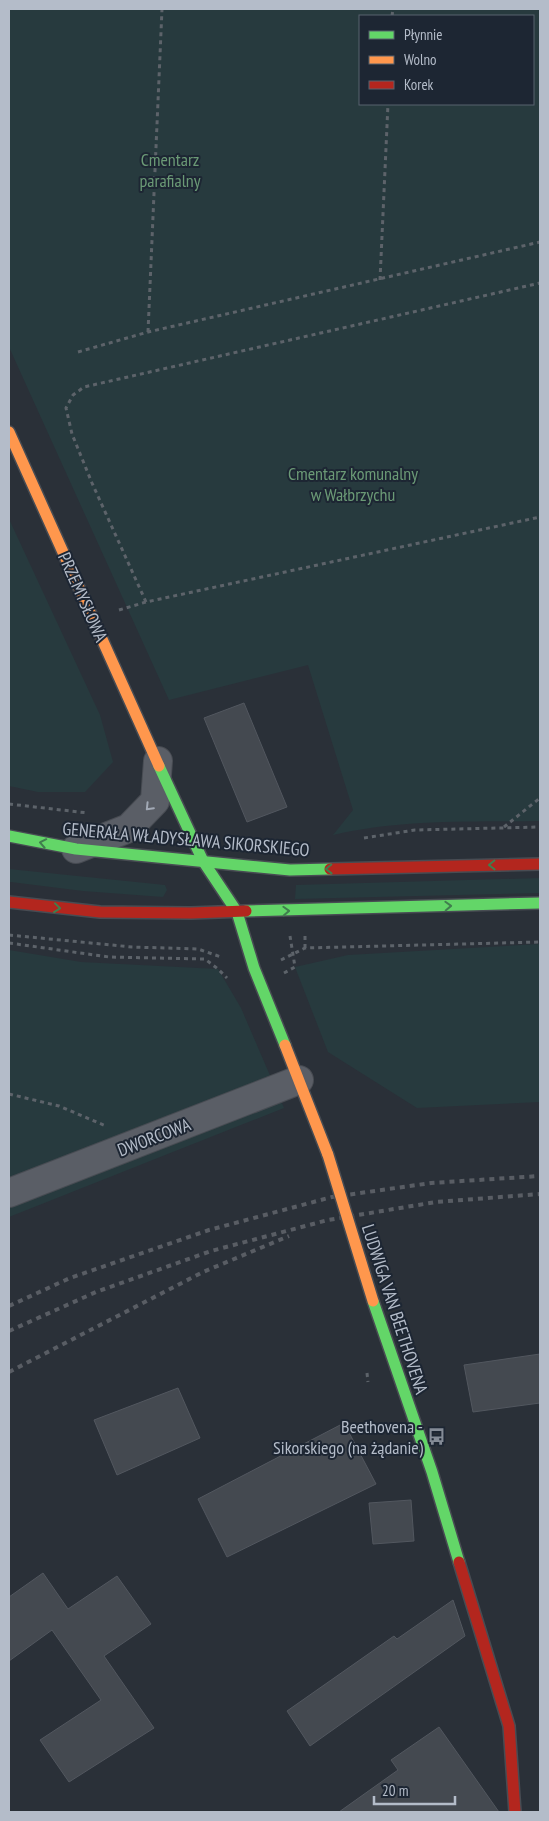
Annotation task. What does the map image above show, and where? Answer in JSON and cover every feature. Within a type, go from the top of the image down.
[{"type":"street","name":"PRZEMYSŁOWA","points":[[9,432],[203,861]]},
{"type":"street","name":"PRZEMYSŁOWA","points":[[76,849],[129,828],[155,801],[158,761]]},
{"type":"street","name":"GENERAŁA WŁADYSŁAWA SIKORSKIEGO","points":[[9,836],[76,849],[290,870],[540,864]]},
{"type":"street","name":"LUDWIGA VAN BEETHOVENA","points":[[203,861],[237,912],[254,968],[328,1155],[373,1301],[432,1472],[509,1726],[515,1812]]},
{"type":"street","points":[[9,902],[100,912],[237,912],[540,903]]},
{"type":"street","name":"DWORCOWA","points":[[9,1193],[299,1080]]},
{"type":"path","points":[[148,332],[162,9]]},
{"type":"path","points":[[380,280],[388,105]]},
{"type":"path","points":[[78,352],[148,332],[540,242]]},
{"type":"path","points":[[146,602],[72,434],[66,408],[73,395],[84,387],[540,283]]},
{"type":"path","points":[[114,612],[146,602],[540,518]]},
{"type":"path","points":[[503,828],[540,798]]},
{"type":"path","points":[[9,804],[94,813]]},
{"type":"path","points":[[358,840],[415,830],[540,827]]},
{"type":"path","points":[[277,978],[295,967],[289,929]]},
{"type":"path","points":[[9,935],[132,947],[198,949],[221,957],[226,962]]},
{"type":"path","points":[[277,962],[305,948],[540,942]]},
{"type":"path","points":[[9,943],[110,957],[204,959],[218,969],[230,982]]},
{"type":"path","points":[[9,1094],[59,1106],[143,1142]]},
{"type":"green space","points":[[9,9],[540,9],[540,821],[410,824],[384,826],[333,835],[353,810],[308,665],[169,700],[9,347]]},
{"type":"green space","points":[[9,519],[100,715],[113,762],[85,792],[38,792],[9,786]]},
{"type":"green space","points":[[9,869],[165,885],[167,890],[163,897],[83,891],[9,882]]},
{"type":"green space","points":[[540,878],[540,893],[295,899],[296,885]]},
{"type":"green space","points":[[540,944],[540,1102],[417,1108],[328,1052],[295,967],[348,955]]},
{"type":"green space","points":[[9,950],[81,962],[218,969],[241,1008],[284,1108],[9,1217]]},
{"type":"building","points":[[244,703],[287,807],[247,822],[204,718]]},
{"type":"building","points":[[540,1354],[540,1403],[473,1412],[464,1365]]},
{"type":"building","points":[[178,1388],[200,1438],[117,1475],[94,1420]]},
{"type":"building","points":[[344,1423],[376,1484],[227,1557],[198,1499]]},
{"type":"building","points":[[411,1500],[414,1541],[373,1544],[369,1503]]},
{"type":"building","points":[[43,1573],[68,1609],[117,1576],[151,1624],[104,1656],[154,1728],[69,1782],[40,1740],[101,1700],[52,1630],[9,1661],[9,1597]]},
{"type":"building","points":[[453,1600],[465,1636],[310,1746],[287,1711],[394,1636],[397,1639]]},
{"type":"building","points":[[439,1727],[499,1812],[339,1812],[398,1770],[391,1760]]},
{"type":"railway","points":[[9,1306],[70,1278],[209,1230],[332,1197],[431,1183],[540,1176]]},
{"type":"railway","points":[[9,1331],[96,1292],[211,1251],[328,1220],[436,1202],[540,1194]]},
{"type":"railway","points":[[9,1372],[203,1272],[289,1236]]},
{"type":"traffic: fast","points":[[159,766],[203,861],[237,912],[254,968],[285,1045]]},
{"type":"traffic: fast","points":[[9,836],[76,849],[290,870],[330,869]]},
{"type":"traffic: fast","points":[[246,911],[540,903]]},
{"type":"traffic: fast","points":[[373,1301],[432,1472],[459,1562]]},
{"type":"traffic: slow","points":[[9,432],[159,766]]},
{"type":"traffic: slow","points":[[285,1045],[328,1155]]},
{"type":"traffic: slow","points":[[328,1155],[373,1301]]},
{"type":"traffic: jam","points":[[330,869],[540,864]]},
{"type":"traffic: jam","points":[[9,902],[100,912],[191,913],[246,911]]},
{"type":"traffic: jam","points":[[459,1562],[509,1726],[515,1812]]},
{"type":"place","name":"Beethovena - Sikorskiego (na żądanie)","points":[[437,1436]]},
{"type":"park label","name":"Cmentarz parafialny","points":[[170,169]]},
{"type":"park label","name":"Cmentarz komunalny w Wałbrzychu","points":[[353,483]]}]
